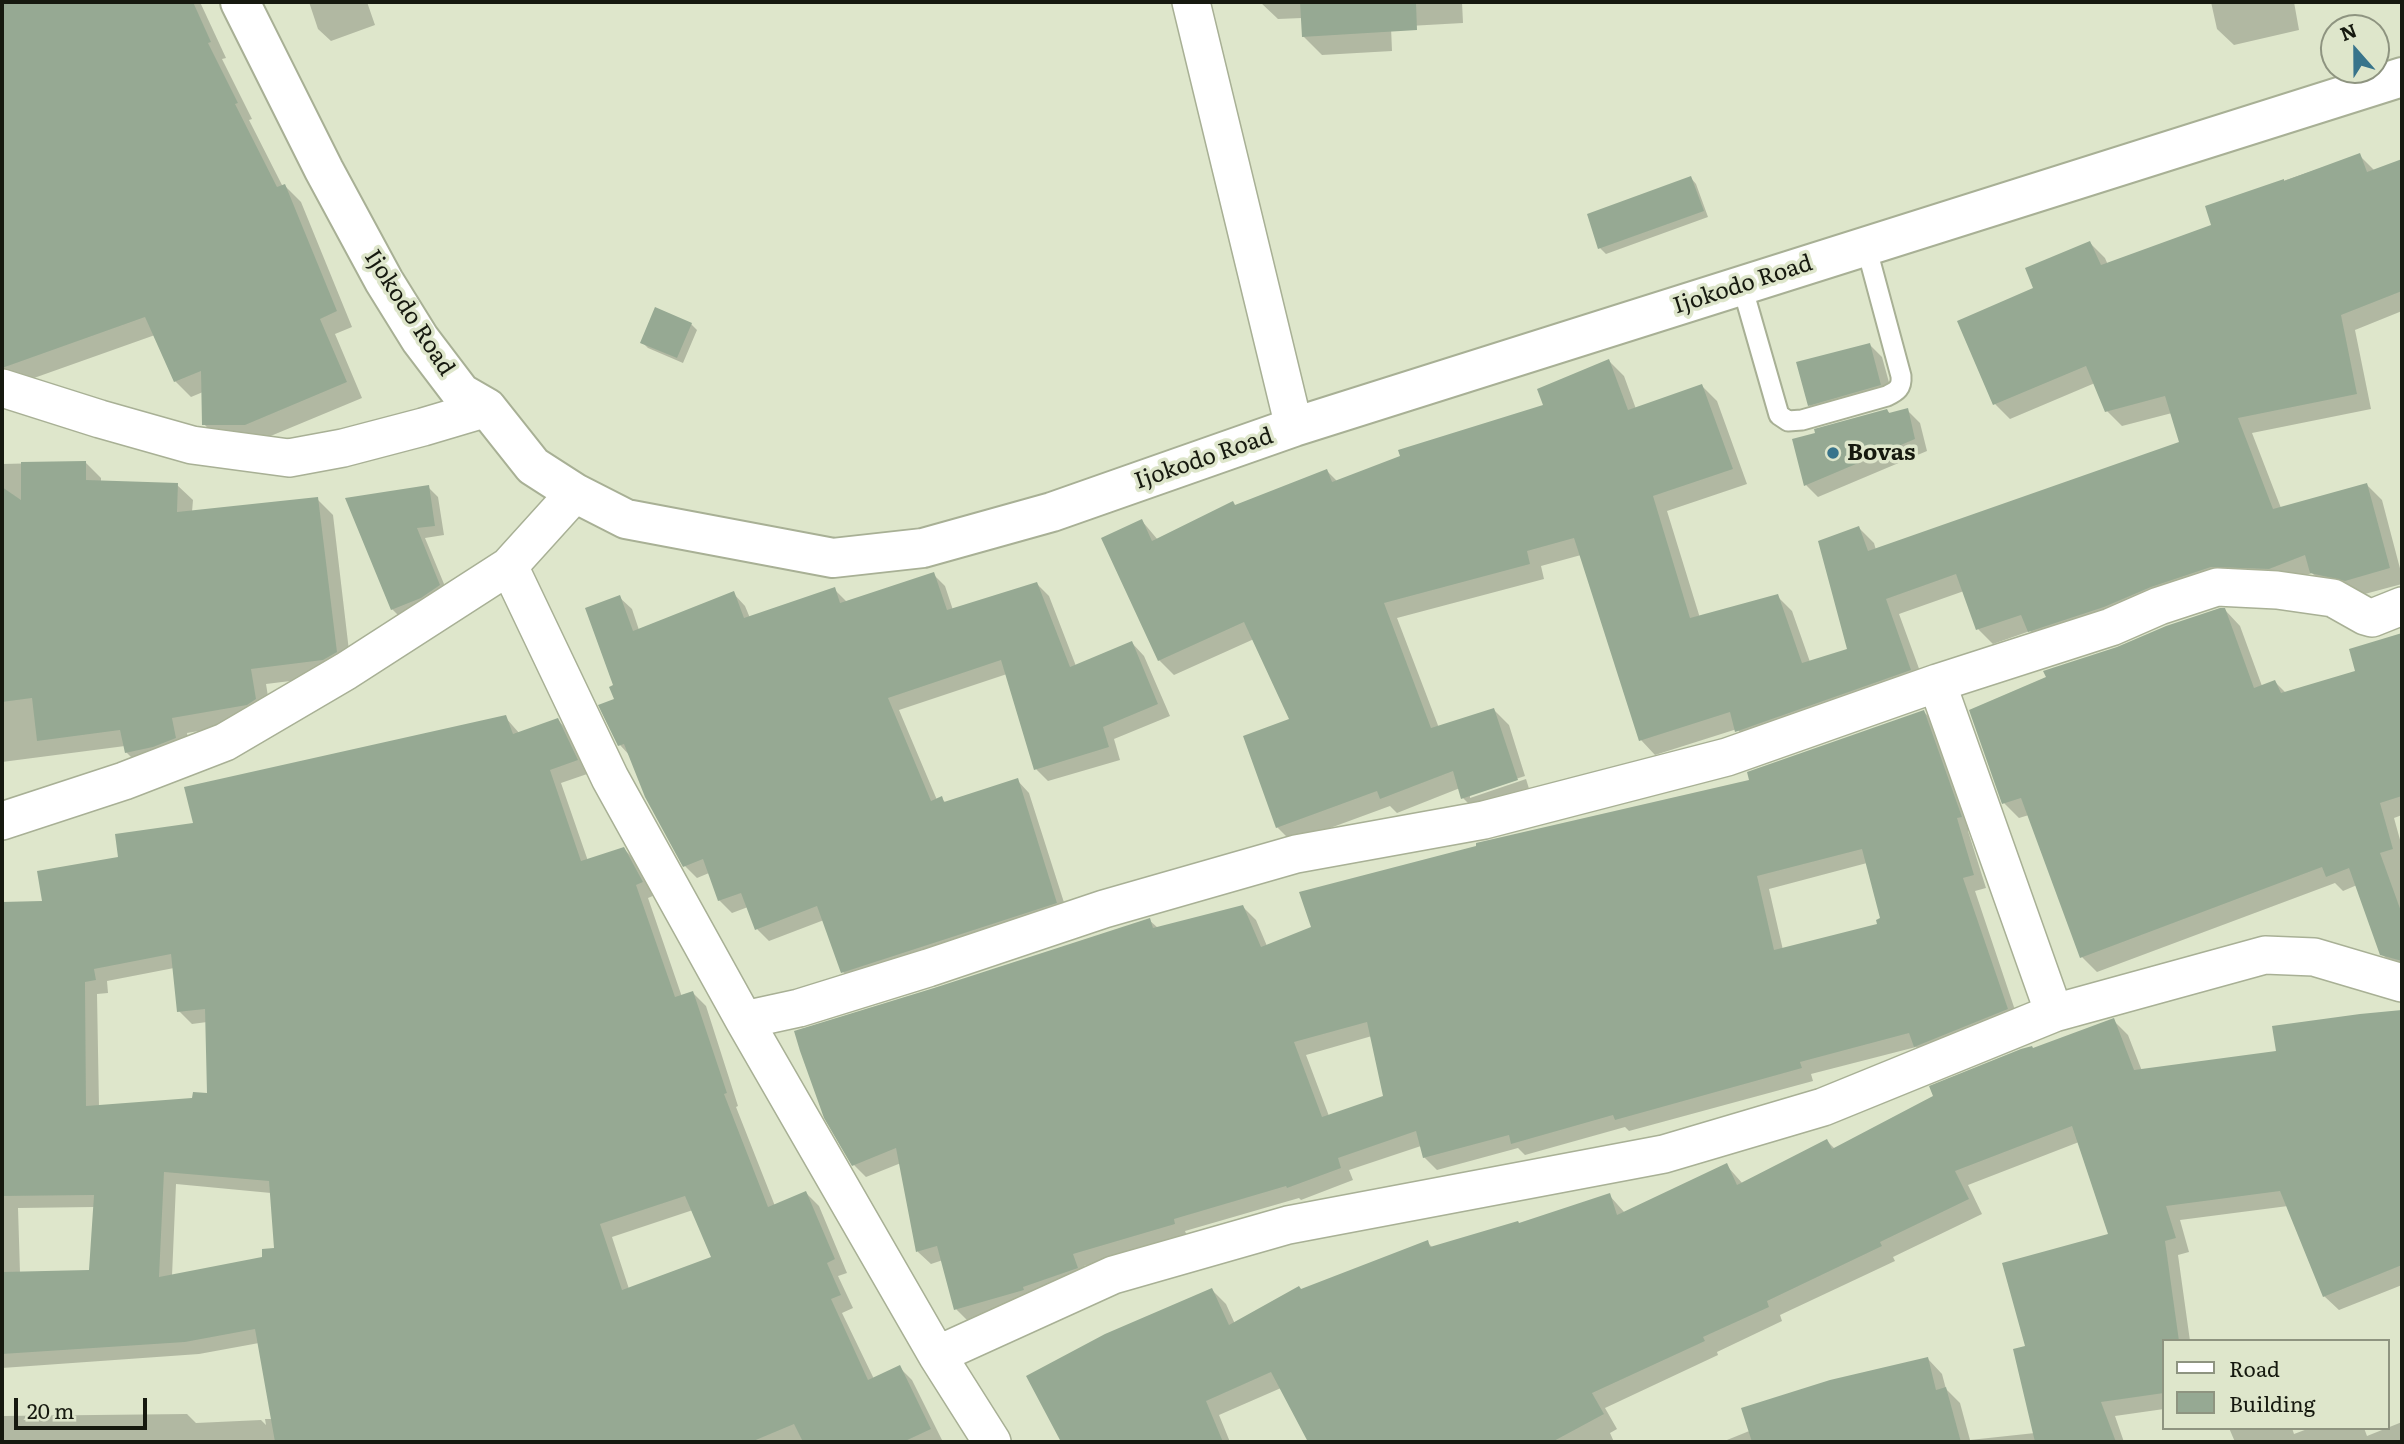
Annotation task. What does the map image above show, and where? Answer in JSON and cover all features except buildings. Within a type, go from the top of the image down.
[{"type":"main road","name":"Ijokodo Road","points":[[240,2],[324,170],[384,281],[420,339],[461,393],[486,408],[533,466],[575,493],[626,519],[833,558],[923,548],[1039,515],[1294,428],[2402,77]]},
{"type":"street","points":[[1191,2],[1294,428]]},
{"type":"street","points":[[2,388],[192,445],[289,458],[423,428],[486,408]]},
{"type":"street","points":[[2,821],[124,781],[225,742],[346,671],[509,566],[575,493]]},
{"type":"street","points":[[509,566],[610,778],[744,1020],[937,1355],[992,1442]]},
{"type":"street","points":[[744,1020],[799,1008],[1104,909],[1296,854],[1484,820],[1727,757],[1937,683],[2111,627],[2159,606],[2217,587],[2277,590],[2333,598],[2372,618],[2402,606]]},
{"type":"street","points":[[1937,683],[2054,1013]]},
{"type":"street","points":[[937,1355],[1114,1275],[1288,1225],[1664,1154],[1823,1107],[2054,1013],[2264,956],[2314,957],[2402,984]]},
{"type":"lane","points":[[1742,286],[1779,415],[1788,421],[1802,420],[1887,396],[1897,391],[1902,384],[1901,376],[1866,246]]},
{"type":"place","name":"Bovas","points":[[1833,453]]}]
